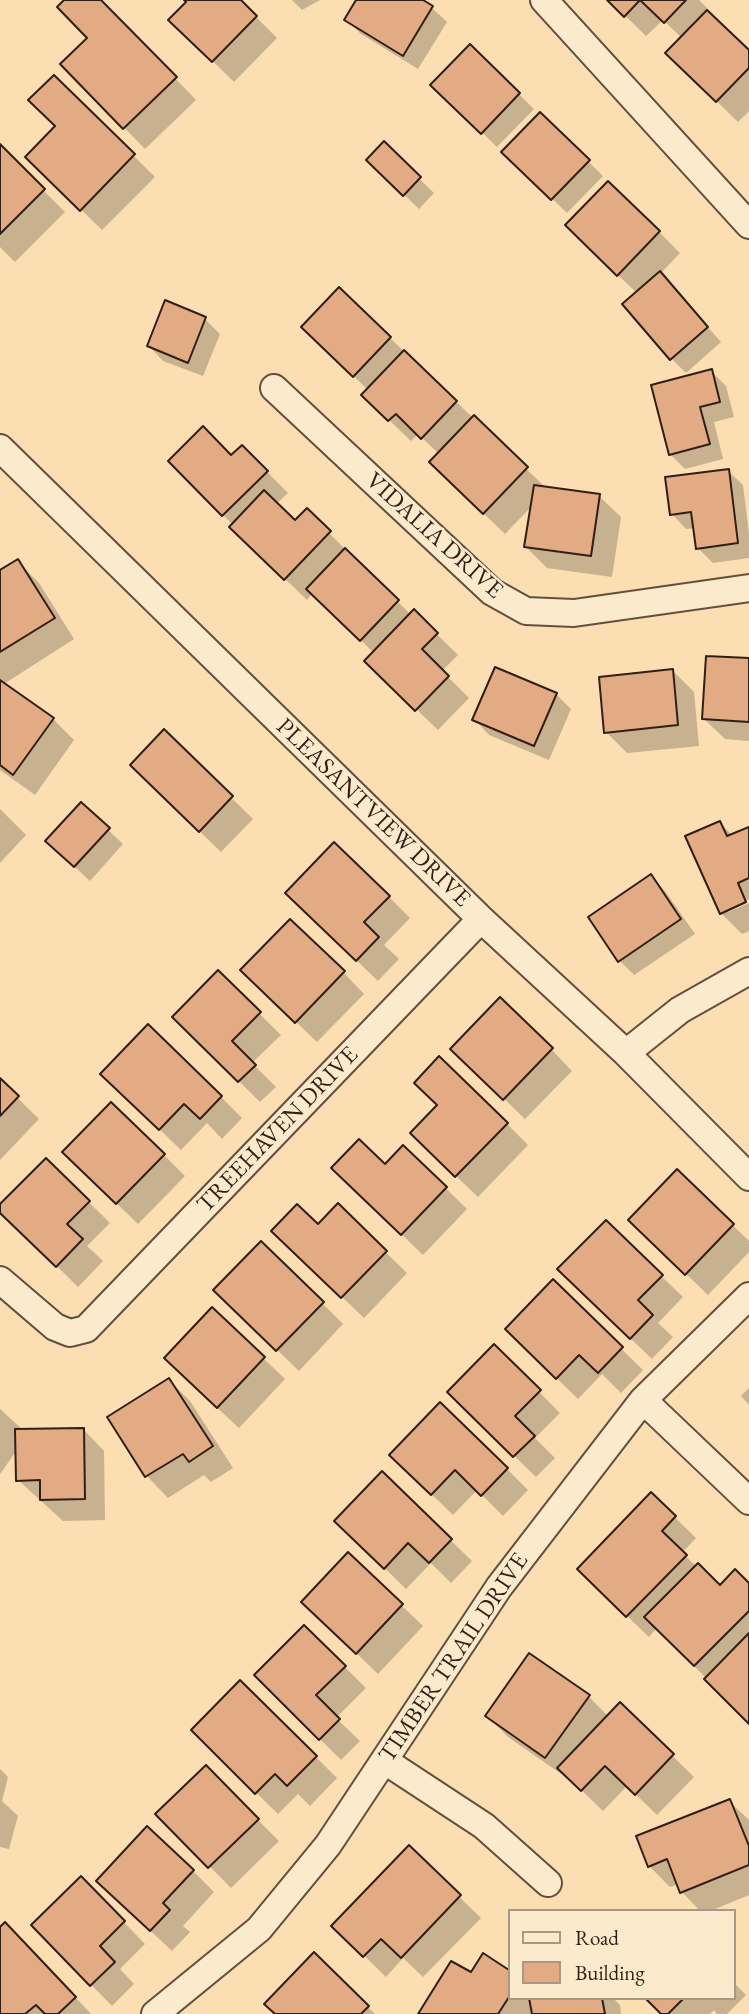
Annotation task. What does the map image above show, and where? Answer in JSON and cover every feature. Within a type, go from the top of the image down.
[{"type":"street","points":[[544,0],[749,225]]},
{"type":"street","name":"VIDALIA DRIVE","points":[[274,388],[492,592],[526,611],[574,613],[749,588]]},
{"type":"street","name":"PLEASANTVIEW DRIVE","points":[[0,448],[481,919],[626,1053],[749,1177]]},
{"type":"street","name":"TREEHAVEN DRIVE","points":[[0,1280],[55,1327],[70,1333],[86,1329],[481,919]]},
{"type":"street","points":[[626,1053],[680,1010],[749,971]]},
{"type":"street","name":"TIMBER TRAIL DRIVE","points":[[155,2014],[259,1929],[328,1845],[499,1587],[643,1400],[749,1296]]},
{"type":"street","points":[[643,1400],[749,1501]]},
{"type":"street","points":[[385,1761],[484,1826],[548,1883]]},
{"type":"building","points":[[64,0],[101,0],[177,77],[123,129],[60,64],[87,38],[57,7]]},
{"type":"building","points":[[184,0],[241,0],[257,16],[212,62],[168,20],[186,2]]},
{"type":"building","points":[[356,0],[423,0],[433,6],[403,56],[344,20]]},
{"type":"building","points":[[607,0],[640,0],[624,17]]},
{"type":"building","points":[[640,0],[686,0],[664,23]]},
{"type":"building","points":[[707,10],[749,50],[749,68],[716,102],[665,53]]},
{"type":"building","points":[[470,44],[520,93],[481,134],[430,85]]},
{"type":"building","points":[[54,75],[135,154],[80,211],[25,157],[55,126],[28,100]]},
{"type":"building","points":[[540,112],[590,160],[551,200],[501,152]]},
{"type":"building","points":[[384,141],[421,177],[403,196],[366,160]]},
{"type":"building","points":[[0,144],[45,189],[0,234]]},
{"type":"building","points":[[608,181],[660,231],[617,276],[565,225]]},
{"type":"building","points":[[660,271],[708,327],[670,360],[622,304]]},
{"type":"building","points":[[339,287],[391,337],[353,377],[301,327]]},
{"type":"building","points":[[165,300],[206,317],[188,363],[147,346]]},
{"type":"building","points":[[404,350],[457,401],[421,439],[396,414],[388,421],[361,395]]},
{"type":"building","points":[[712,369],[720,402],[700,407],[710,444],[669,455],[651,385]]},
{"type":"building","points":[[474,415],[528,467],[483,514],[429,462]]},
{"type":"building","points":[[203,426],[231,455],[242,445],[268,471],[222,516],[168,461]]},
{"type":"building","points":[[729,469],[738,543],[696,549],[691,512],[670,515],[665,477]]},
{"type":"building","points":[[534,485],[600,494],[591,556],[524,547]]},
{"type":"building","points":[[264,490],[295,520],[307,508],[331,531],[284,580],[229,527]]},
{"type":"building","points":[[345,548],[399,600],[360,641],[306,589]]},
{"type":"building","points":[[18,559],[55,618],[0,652],[0,570]]},
{"type":"building","points":[[414,609],[438,633],[422,649],[449,676],[415,711],[364,661]]},
{"type":"building","points":[[706,656],[749,658],[749,722],[702,719]]},
{"type":"building","points":[[495,667],[557,693],[534,746],[472,720]]},
{"type":"building","points":[[673,669],[678,725],[604,733],[599,677]]},
{"type":"building","points":[[0,680],[54,718],[13,775],[0,765]]},
{"type":"building","points":[[164,729],[233,796],[199,832],[130,765]]},
{"type":"building","points":[[81,802],[110,828],[74,867],[45,841]]},
{"type":"building","points":[[720,821],[727,836],[749,827],[749,878],[738,883],[746,902],[720,914],[685,836]]},
{"type":"building","points":[[334,842],[390,896],[364,922],[379,937],[356,961],[285,893]]},
{"type":"building","points":[[651,874],[681,919],[618,962],[588,917]]},
{"type":"building","points":[[290,919],[345,971],[295,1023],[240,970]]},
{"type":"building","points":[[218,970],[261,1012],[232,1041],[256,1065],[238,1082],[172,1017]]},
{"type":"building","points":[[500,997],[553,1048],[503,1100],[450,1049]]},
{"type":"building","points":[[148,1024],[222,1096],[200,1119],[184,1104],[159,1130],[100,1074]]},
{"type":"building","points":[[439,1056],[508,1123],[455,1177],[410,1133],[437,1105],[414,1083]]},
{"type":"building","points":[[0,1078],[19,1096],[0,1116]]},
{"type":"building","points":[[111,1102],[165,1154],[116,1204],[62,1152]]},
{"type":"building","points":[[359,1139],[385,1164],[403,1145],[447,1187],[401,1235],[331,1168]]},
{"type":"building","points":[[46,1158],[90,1201],[67,1224],[83,1239],[56,1267],[0,1213],[0,1204]]},
{"type":"building","points":[[677,1169],[734,1224],[685,1275],[628,1220]]},
{"type":"building","points":[[338,1203],[387,1251],[341,1298],[271,1231],[297,1204],[318,1224]]},
{"type":"building","points":[[606,1220],[663,1275],[638,1300],[653,1315],[630,1339],[557,1269]]},
{"type":"building","points":[[261,1241],[324,1302],[276,1351],[213,1290]]},
{"type":"building","points":[[553,1279],[623,1347],[598,1373],[579,1355],[556,1379],[505,1329]]},
{"type":"building","points":[[212,1307],[265,1357],[217,1408],[164,1358]]},
{"type":"building","points":[[494,1344],[541,1390],[515,1416],[535,1436],[513,1457],[447,1392]]},
{"type":"building","points":[[169,1378],[213,1446],[189,1462],[183,1454],[145,1477],[107,1417]]},
{"type":"building","points":[[440,1402],[508,1468],[481,1496],[455,1470],[431,1495],[389,1455]]},
{"type":"building","points":[[84,1428],[85,1499],[40,1500],[40,1480],[16,1481],[15,1429]]},
{"type":"building","points":[[382,1471],[452,1539],[429,1563],[408,1543],[384,1569],[334,1521]]},
{"type":"building","points":[[651,1492],[676,1516],[662,1531],[687,1555],[626,1617],[577,1569]]},
{"type":"building","points":[[348,1552],[403,1604],[356,1654],[301,1602]]},
{"type":"building","points":[[698,1563],[720,1585],[735,1569],[749,1583],[749,1611],[694,1666],[644,1617]]},
{"type":"building","points":[[304,1625],[346,1666],[316,1695],[340,1719],[319,1740],[254,1675]]},
{"type":"building","points":[[749,1633],[749,1724],[704,1679]]},
{"type":"building","points":[[529,1653],[590,1695],[545,1758],[485,1716]]},
{"type":"building","points":[[240,1680],[317,1756],[287,1786],[275,1774],[255,1794],[191,1730]]},
{"type":"building","points":[[620,1702],[674,1754],[635,1795],[605,1766],[581,1791],[557,1768]]},
{"type":"building","points":[[206,1765],[259,1819],[208,1868],[155,1814]]},
{"type":"building","points":[[730,1799],[749,1846],[749,1865],[680,1893],[667,1859],[648,1867],[636,1836]]},
{"type":"building","points":[[147,1826],[194,1870],[163,1903],[170,1910],[150,1931],[96,1881]]},
{"type":"building","points":[[409,1845],[461,1895],[401,1958],[381,1939],[363,1957],[331,1926]]},
{"type":"building","points":[[81,1876],[125,1921],[100,1946],[115,1962],[90,1986],[31,1925]]},
{"type":"building","points":[[5,1922],[76,1997],[58,2014],[45,2014],[36,2005],[25,2014],[0,2014],[0,1927]]},
{"type":"building","points":[[314,1952],[369,2006],[361,2014],[275,2014],[264,2004]]},
{"type":"building","points":[[483,1953],[508,1969],[508,1999],[498,2014],[418,2014],[451,1961],[471,1972]]},
{"type":"building","points":[[529,2000],[602,2000],[605,2014],[532,2014]]},
{"type":"building","points":[[647,2000],[682,2000],[668,2014],[661,2014]]}]
